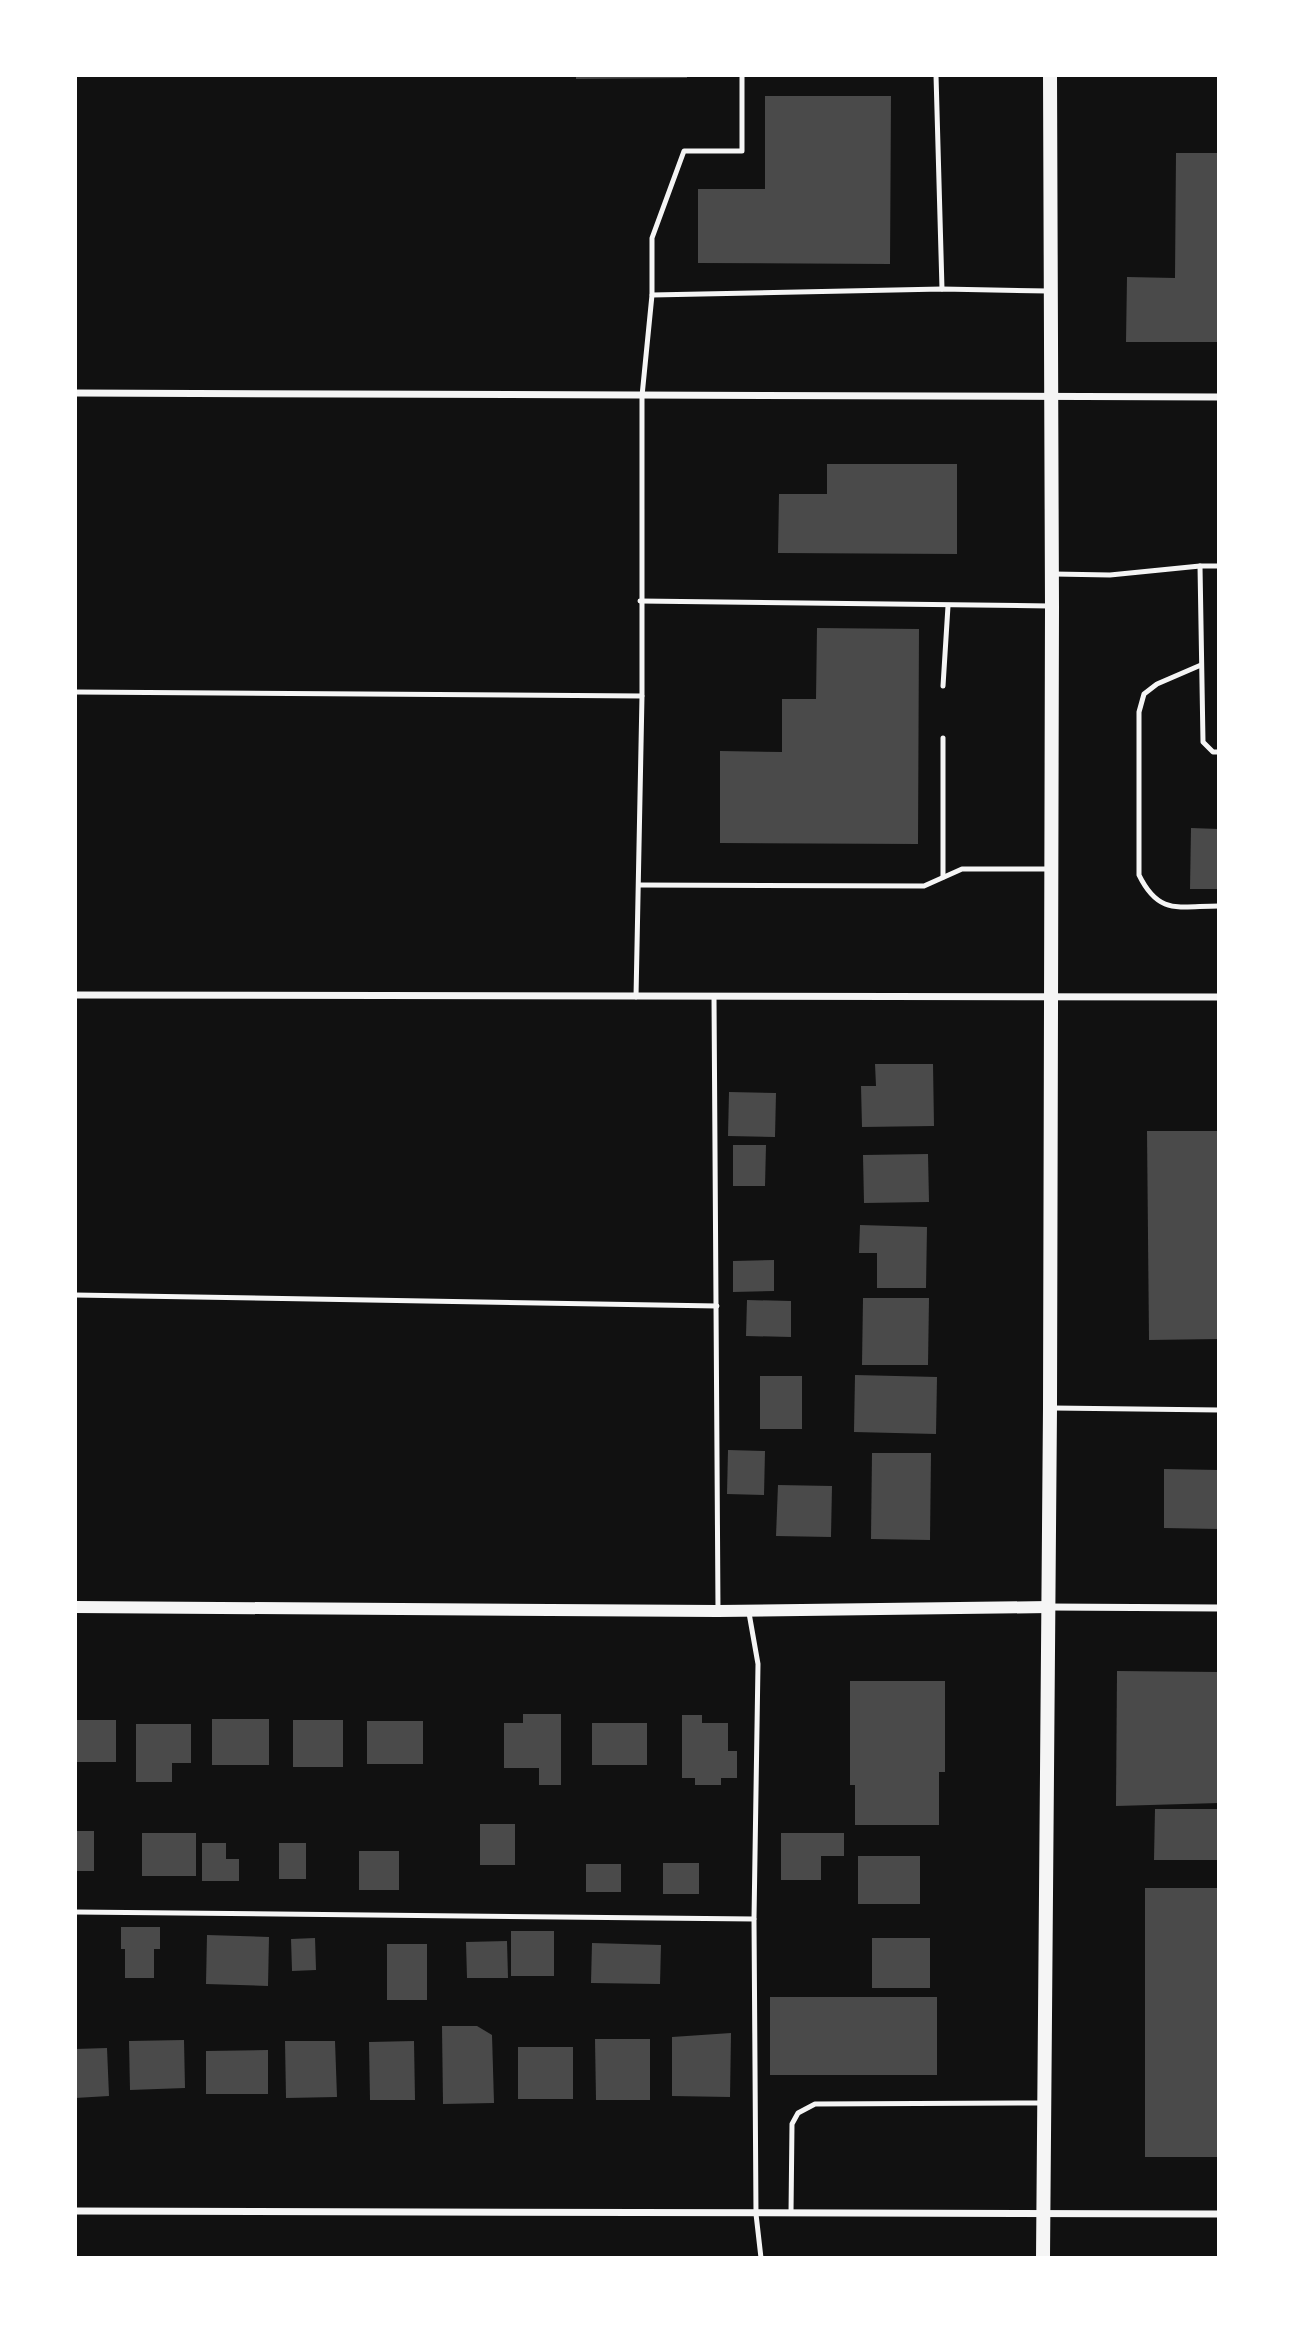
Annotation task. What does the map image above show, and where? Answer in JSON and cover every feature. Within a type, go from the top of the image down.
[{"type":"main road","points":[[1043,2258],[1050,1408],[1050,75]]},
{"type":"street","points":[[75,393],[1219,397]]},
{"type":"street","points":[[75,995],[1219,997]]},
{"type":"street","points":[[75,1607],[718,1611],[1219,1608]]},
{"type":"street","points":[[75,2211],[1219,2214]]},
{"type":"lane","points":[[636,997],[642,696],[642,396],[652,295],[652,238],[684,151],[742,150],[742,75]]},
{"type":"lane","points":[[936,75],[942,289]]},
{"type":"lane","points":[[652,295],[942,289],[1049,291]]},
{"type":"lane","points":[[1200,566],[1203,742],[1213,752],[1219,752]]},
{"type":"lane","points":[[1051,574],[1110,575],[1219,566]]},
{"type":"lane","points":[[640,601],[1052,606]]},
{"type":"lane","points":[[943,685],[948,606]]},
{"type":"lane","points":[[1201,665],[1157,684],[1144,694],[1139,712],[1139,875],[1148,893],[1167,906],[1219,906]]},
{"type":"lane","points":[[75,692],[642,696]]},
{"type":"lane","points":[[943,738],[943,877]]},
{"type":"lane","points":[[639,885],[924,886],[962,869],[1050,869]]},
{"type":"lane","points":[[714,997],[718,1611]]},
{"type":"lane","points":[[75,1295],[717,1306]]},
{"type":"lane","points":[[1050,1408],[1219,1410]]},
{"type":"lane","points":[[749,1609],[758,1664],[754,1919],[756,2214],[761,2258]]},
{"type":"lane","points":[[75,1912],[754,1919]]},
{"type":"lane","points":[[791,2213],[792,2124],[798,2113],[815,2104],[1044,2103]]},
{"type":"building","points":[[576,75],[687,75],[687,78],[576,79]]},
{"type":"building","points":[[765,96],[891,96],[890,264],[698,263],[698,189],[765,189]]},
{"type":"building","points":[[1176,153],[1219,153],[1219,342],[1126,342],[1127,277],[1175,278]]},
{"type":"building","points":[[827,464],[957,464],[957,554],[778,553],[779,494],[827,494]]},
{"type":"building","points":[[817,628],[919,629],[918,844],[720,843],[720,751],[782,752],[782,699],[816,699]]},
{"type":"building","points":[[1191,828],[1219,829],[1219,889],[1190,889]]},
{"type":"building","points":[[875,1064],[933,1064],[934,1126],[862,1127],[861,1086],[876,1086]]},
{"type":"building","points":[[729,1092],[776,1093],[775,1137],[728,1136]]},
{"type":"building","points":[[1147,1131],[1219,1131],[1219,1339],[1149,1340]]},
{"type":"building","points":[[733,1145],[766,1145],[765,1186],[733,1186]]},
{"type":"building","points":[[928,1154],[929,1202],[864,1203],[863,1155]]},
{"type":"building","points":[[860,1225],[927,1227],[926,1288],[877,1288],[877,1253],[859,1253]]},
{"type":"building","points":[[774,1260],[774,1291],[733,1292],[733,1261]]},
{"type":"building","points":[[863,1298],[929,1298],[928,1365],[862,1365]]},
{"type":"building","points":[[747,1300],[791,1301],[791,1337],[746,1336]]},
{"type":"building","points":[[855,1375],[937,1377],[936,1434],[854,1432]]},
{"type":"building","points":[[760,1376],[802,1376],[802,1429],[760,1429]]},
{"type":"building","points":[[728,1450],[765,1451],[764,1495],[727,1494]]},
{"type":"building","points":[[872,1453],[931,1453],[930,1540],[871,1539]]},
{"type":"building","points":[[1164,1469],[1219,1470],[1219,1529],[1164,1528]]},
{"type":"building","points":[[778,1485],[832,1486],[831,1537],[776,1536]]},
{"type":"building","points":[[1117,1671],[1219,1672],[1219,1803],[1116,1806]]},
{"type":"building","points":[[850,1681],[945,1681],[945,1772],[939,1772],[939,1825],[855,1825],[855,1785],[850,1785]]},
{"type":"building","points":[[523,1714],[561,1714],[561,1785],[539,1785],[539,1768],[504,1768],[504,1723],[523,1723]]},
{"type":"building","points":[[682,1715],[702,1715],[702,1723],[728,1723],[728,1751],[737,1751],[737,1778],[721,1778],[721,1785],[695,1785],[695,1778],[682,1778]]},
{"type":"building","points":[[212,1719],[269,1719],[269,1765],[212,1765]]},
{"type":"building","points":[[75,1720],[116,1720],[116,1762],[75,1762]]},
{"type":"building","points":[[293,1720],[343,1720],[343,1767],[293,1767]]},
{"type":"building","points":[[367,1721],[423,1721],[423,1764],[367,1764]]},
{"type":"building","points":[[592,1723],[647,1723],[647,1765],[592,1765]]},
{"type":"building","points":[[136,1724],[191,1724],[191,1763],[172,1763],[172,1782],[136,1782]]},
{"type":"building","points":[[1155,1809],[1219,1809],[1219,1860],[1154,1860]]},
{"type":"building","points":[[480,1824],[515,1824],[515,1865],[480,1865]]},
{"type":"building","points":[[75,1831],[94,1831],[94,1871],[75,1871]]},
{"type":"building","points":[[142,1833],[196,1833],[196,1876],[142,1876]]},
{"type":"building","points":[[781,1833],[844,1833],[844,1856],[821,1856],[821,1880],[781,1880]]},
{"type":"building","points":[[202,1843],[226,1843],[226,1859],[239,1859],[239,1881],[202,1881]]},
{"type":"building","points":[[279,1843],[306,1843],[306,1879],[279,1879]]},
{"type":"building","points":[[359,1851],[399,1851],[399,1890],[359,1890]]},
{"type":"building","points":[[858,1856],[920,1856],[920,1904],[858,1904]]},
{"type":"building","points":[[663,1863],[699,1863],[699,1894],[663,1894]]},
{"type":"building","points":[[586,1864],[621,1864],[621,1892],[586,1892]]},
{"type":"building","points":[[1145,1888],[1219,1888],[1219,2157],[1145,2157]]},
{"type":"building","points":[[121,1927],[160,1927],[160,1949],[154,1949],[154,1978],[125,1978],[125,1949],[121,1949]]},
{"type":"building","points":[[511,1931],[554,1931],[554,1976],[511,1976]]},
{"type":"building","points":[[207,1935],[269,1937],[268,1986],[206,1984]]},
{"type":"building","points":[[315,1938],[316,1970],[292,1971],[291,1939]]},
{"type":"building","points":[[872,1938],[930,1938],[930,1988],[872,1988]]},
{"type":"building","points":[[507,1941],[508,1978],[467,1978],[466,1942]]},
{"type":"building","points":[[592,1943],[661,1945],[660,1984],[591,1983]]},
{"type":"building","points":[[387,1944],[427,1944],[427,2000],[387,2000]]},
{"type":"building","points":[[770,1997],[937,1997],[937,2075],[770,2075]]},
{"type":"building","points":[[442,2026],[477,2026],[492,2035],[494,2103],[443,2104]]},
{"type":"building","points":[[731,2033],[730,2097],[672,2096],[672,2037]]},
{"type":"building","points":[[595,2039],[650,2039],[650,2100],[596,2100]]},
{"type":"building","points":[[184,2040],[185,2088],[130,2090],[129,2041]]},
{"type":"building","points":[[285,2041],[335,2041],[337,2097],[286,2098]]},
{"type":"building","points":[[414,2041],[415,2100],[370,2100],[369,2042]]},
{"type":"building","points":[[518,2047],[573,2047],[573,2099],[518,2099]]},
{"type":"building","points":[[107,2048],[109,2096],[75,2098],[75,2049]]},
{"type":"building","points":[[268,2050],[268,2094],[206,2094],[206,2051]]}]
